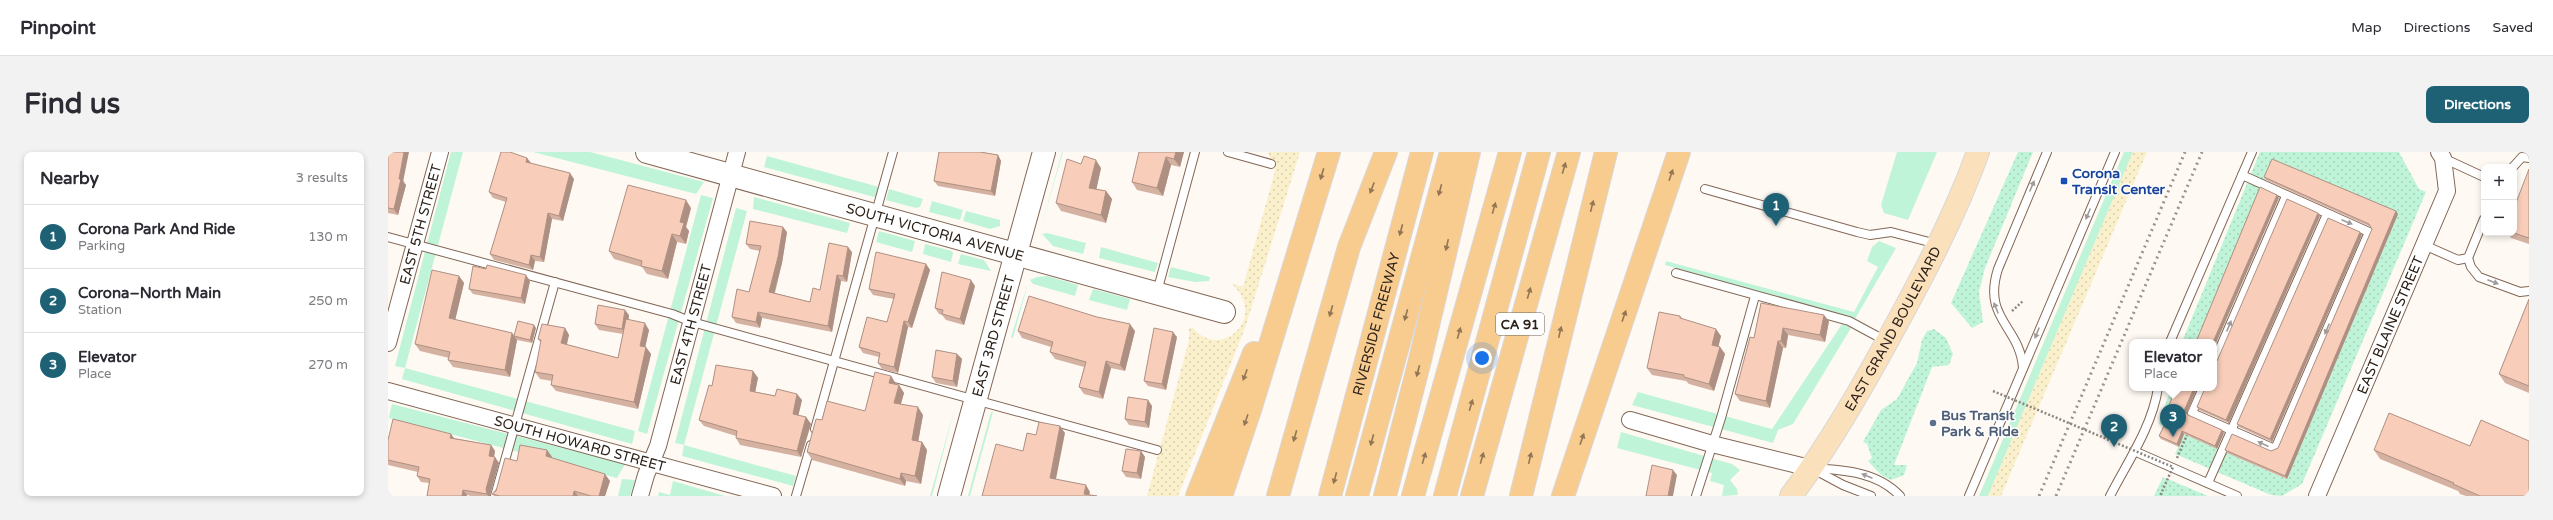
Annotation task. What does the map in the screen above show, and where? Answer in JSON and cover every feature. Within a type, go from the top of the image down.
[{"type":"highway","points":[[1221,496],[1329,152]]},
{"type":"highway","points":[[1278,496],[1349,247],[1386,152]]},
{"type":"highway","name":"RIVERSIDE FREEWAY","points":[[1330,496],[1422,152]]},
{"type":"highway","points":[[1357,496],[1451,152]]},
{"type":"highway","points":[[1385,496],[1419,364],[1469,152]]},
{"type":"highway","points":[[1413,496],[1510,152]]},
{"type":"highway","points":[[1445,496],[1539,152]]},
{"type":"highway","name":"CA 91","points":[[1472,496],[1569,152]]},
{"type":"highway","points":[[1521,496],[1606,152]]},
{"type":"highway","points":[[1563,496],[1679,152]]},
{"type":"highway","points":[[1197,496],[1315,196]]},
{"type":"main road","name":"EAST GRAND BOULEVARD","points":[[1791,496],[1837,430],[1887,341],[1938,245],[1978,152]]},
{"type":"street","name":"EAST 5TH STREET","points":[[388,343],[440,152]]},
{"type":"street","name":"SOUTH VICTORIA AVENUE","points":[[647,152],[731,176],[876,214],[1224,312]]},
{"type":"street","name":"EAST 4TH STREET","points":[[640,496],[646,475],[652,462],[692,322],[738,152]]},
{"type":"street","name":"EAST 3RD STREET","points":[[949,496],[1044,152]]},
{"type":"street","name":"EAST BLAINE STREET","points":[[2317,496],[2447,191],[2441,155]]},
{"type":"street","name":"SOUTH HOWARD STREET","points":[[388,391],[773,496]]},
{"type":"street","points":[[1630,420],[1712,444],[1810,468]]},
{"type":"lane","points":[[796,496],[893,152]]},
{"type":"lane","points":[[1157,293],[1195,152]]},
{"type":"lane","points":[[1228,152],[1271,164]]},
{"type":"lane","points":[[2023,369],[2020,351],[1995,305],[1993,288],[1998,268],[2047,152]]},
{"type":"lane","points":[[1969,496],[2115,152]]},
{"type":"lane","points":[[2171,339],[2252,152]]},
{"type":"lane","points":[[2441,155],[2481,176]]},
{"type":"lane","points":[[2516,164],[2522,157],[2529,158]]},
{"type":"lane","points":[[2202,391],[2192,413],[2275,449],[2369,232],[2286,196],[2242,174]]},
{"type":"lane","points":[[1706,189],[1857,232],[1870,235],[1891,232],[1938,245]]},
{"type":"lane","points":[[2217,355],[2286,196]]},
{"type":"lane","points":[[2208,483],[2326,214]]},
{"type":"lane","points":[[2481,226],[2468,258],[2471,267],[2479,277],[2520,292],[2529,290]]},
{"type":"lane","points":[[388,237],[672,314],[692,322],[835,360],[976,401],[1157,450]]},
{"type":"lane","points":[[2424,246],[2458,260],[2468,258]]},
{"type":"lane","points":[[1676,273],[1849,321],[1887,341]]},
{"type":"lane","points":[[495,496],[555,282]]},
{"type":"lane","points":[[1696,496],[1755,296]]},
{"type":"lane","points":[[2110,496],[2134,451],[2156,403],[2158,391]]},
{"type":"lane","points":[[2134,451],[2237,496]]},
{"type":"lane","points":[[1810,468],[1843,485],[1871,496]]},
{"type":"lane","points":[[1810,468],[1853,471],[1891,486],[1900,496]]},
{"type":"path","points":[[2012,311],[2023,301]]},
{"type":"path","points":[[1993,391],[2173,467]]},
{"type":"path","points":[[2160,496],[2187,436]]},
{"type":"green space","points":[[451,152],[463,152],[405,368],[395,366]]},
{"type":"green space","points":[[533,152],[590,152],[704,182],[696,194]]},
{"type":"green space","points":[[1062,152],[1063,152],[1041,228]]},
{"type":"green space","points":[[1897,152],[1937,152],[1908,220],[1884,213],[1881,205]]},
{"type":"green space","points":[[2018,152],[2033,152],[1985,268],[1979,292],[1983,322],[1972,328],[1951,303]]},
{"type":"green space","points":[[2124,152],[2133,152],[1988,496],[1979,496]]},
{"type":"green space","points":[[2260,152],[2399,152],[2419,189],[2426,192],[2302,484],[2282,496],[2271,495],[2175,454],[2184,434],[2287,479],[2398,214],[2274,162],[2200,339],[2183,339]]},
{"type":"green space","points":[[767,156],[879,187],[878,198],[764,167]]},
{"type":"green space","points":[[889,189],[923,199],[920,207],[916,208],[886,200]]},
{"type":"green space","points":[[701,195],[713,198],[647,434],[638,431]]},
{"type":"green space","points":[[754,197],[850,223],[847,233],[753,209]]},
{"type":"green space","points":[[932,201],[963,210],[960,220],[929,212]]},
{"type":"green space","points":[[736,208],[747,211],[684,445],[675,443]]},
{"type":"green space","points":[[966,211],[1000,220],[1000,226],[990,229],[963,221]]},
{"type":"green space","points":[[879,231],[915,241],[912,252],[876,242]]},
{"type":"green space","points":[[1047,233],[1086,243],[1083,254],[1053,246],[1042,234]]},
{"type":"green space","points":[[1879,241],[1896,248],[1855,319],[1665,265],[1666,261],[1854,312],[1878,267],[1867,261],[1872,247]]},
{"type":"green space","points":[[925,244],[952,251],[951,262],[923,254]]},
{"type":"green space","points":[[1101,247],[1158,263],[1155,272],[1099,258]]},
{"type":"green space","points":[[961,254],[984,260],[991,271],[958,264]]},
{"type":"green space","points":[[1171,267],[1210,277],[1209,281],[1195,282],[1168,277]]},
{"type":"green space","points":[[1047,276],[1078,285],[1075,296],[1033,284],[1030,280],[1037,277]]},
{"type":"green space","points":[[1027,287],[1013,338],[1011,337]]},
{"type":"green space","points":[[1093,289],[1130,299],[1127,310],[1089,300]]},
{"type":"green space","points":[[1842,324],[1851,328],[1793,424],[1778,430],[1773,443],[1632,405],[1638,392],[1772,429]]},
{"type":"green space","points":[[1934,329],[1946,338],[1953,354],[1949,365],[1932,367],[1894,465],[1907,465],[1904,475],[1891,480],[1881,475],[1868,461],[1872,458],[1867,444],[1863,442],[1881,410],[1897,399],[1917,363],[1922,340],[1927,331]]},
{"type":"green space","points":[[405,368],[635,431],[632,444],[402,379]]},
{"type":"green space","points":[[2170,391],[2179,391],[2164,426],[2159,424]]},
{"type":"green space","points":[[392,404],[625,464],[617,478],[389,418],[388,421]]},
{"type":"green space","points":[[955,407],[932,496],[930,496]]},
{"type":"green space","points":[[991,412],[993,412],[970,496],[968,496]]},
{"type":"green space","points":[[1621,432],[1732,464],[1740,470],[1730,480],[1737,489],[1738,495],[1722,496],[1724,485],[1710,481],[1712,473],[1617,448]]},
{"type":"green space","points":[[684,445],[796,476],[793,486],[682,456]]},
{"type":"green space","points":[[2163,477],[2208,496],[2154,496]]},
{"type":"green space","points":[[622,479],[635,480],[630,496],[618,496]]},
{"type":"green space","points":[[673,481],[725,496],[658,496],[659,492],[670,495]]},
{"type":"sand","points":[[1268,152],[1300,152],[1245,328],[1178,496],[1147,496],[1189,340],[1189,329],[1192,327],[1203,337],[1215,340],[1227,338],[1237,331],[1243,322],[1245,310],[1242,296],[1231,283],[1243,287],[1275,171]]},
{"type":"sand","points":[[2133,152],[2147,152],[2001,496],[1988,496]]},
{"type":"building","points":[[388,152],[404,152],[399,179],[401,179],[394,209],[388,208]]},
{"type":"building","points":[[501,152],[510,152],[527,158],[526,162],[570,173],[559,216],[548,213],[540,257],[531,255],[529,265],[490,254],[507,198],[489,192]]},
{"type":"building","points":[[939,152],[980,152],[998,155],[991,191],[934,181]]},
{"type":"building","points":[[1139,152],[1176,152],[1174,159],[1166,157],[1157,188],[1132,182]]},
{"type":"building","points":[[1084,156],[1096,160],[1089,188],[1106,191],[1101,215],[1056,203],[1067,159],[1081,164]]},
{"type":"building","points":[[2272,159],[2396,211],[2285,476],[2225,450],[2232,434],[2271,451],[2278,448],[2372,229],[2369,224],[2264,177]]},
{"type":"building","points":[[2529,169],[2529,238],[2517,234],[2517,200]]},
{"type":"building","points":[[628,185],[686,200],[680,222],[684,223],[680,236],[672,234],[662,271],[641,266],[642,261],[609,251]]},
{"type":"building","points":[[2260,187],[2277,195],[2214,339],[2197,339]]},
{"type":"building","points":[[2287,199],[2318,213],[2226,420],[2197,407],[2204,391],[2217,391],[2217,361]]},
{"type":"building","points":[[2328,218],[2360,232],[2270,439],[2237,424]]},
{"type":"building","points":[[750,221],[783,227],[778,257],[769,292],[810,302],[813,288],[820,290],[829,243],[848,247],[843,276],[837,275],[828,326],[758,312],[756,322],[732,317],[737,289],[749,292],[761,246],[746,244]]},
{"type":"building","points":[[876,252],[926,264],[908,322],[904,321],[894,367],[878,363],[880,353],[859,347],[867,317],[887,322],[895,294],[869,289]]},
{"type":"building","points":[[487,265],[526,275],[521,298],[469,289],[473,266],[486,269]]},
{"type":"building","points":[[432,270],[459,276],[449,318],[512,333],[505,370],[448,360],[450,352],[415,344]]},
{"type":"building","points":[[942,272],[971,280],[960,319],[942,314],[943,310],[935,308]]},
{"type":"building","points":[[1029,296],[1097,317],[1130,324],[1120,365],[1106,361],[1099,392],[1079,387],[1086,362],[1050,352],[1053,342],[1018,331]]},
{"type":"building","points":[[2529,299],[2529,386],[2499,374]]},
{"type":"building","points":[[1761,303],[1824,315],[1820,335],[1783,328],[1781,341],[1778,341],[1766,401],[1735,394],[1750,337],[1754,338]]},
{"type":"building","points":[[598,305],[625,310],[622,329],[595,324]]},
{"type":"building","points":[[1659,312],[1680,316],[1680,318],[1716,329],[1712,345],[1720,347],[1709,384],[1684,377],[1684,375],[1647,368]]},
{"type":"building","points":[[626,319],[645,323],[640,346],[646,347],[634,402],[551,385],[553,375],[535,372],[541,340],[538,339],[542,324],[565,328],[561,343],[618,358]]},
{"type":"building","points":[[518,321],[534,325],[530,340],[514,336]]},
{"type":"building","points":[[1154,328],[1173,332],[1162,384],[1144,381]]},
{"type":"building","points":[[936,350],[957,354],[953,381],[932,377]]},
{"type":"building","points":[[716,365],[753,371],[750,391],[775,396],[777,389],[797,394],[793,414],[806,417],[797,451],[736,438],[737,431],[699,420],[709,385],[712,386]]},
{"type":"building","points":[[875,372],[891,376],[889,383],[899,385],[894,403],[918,407],[912,440],[922,442],[915,476],[901,473],[900,479],[807,452],[816,419],[822,420],[827,401],[865,411]]},
{"type":"building","points":[[2175,391],[2193,391],[2184,411],[2188,415],[2222,430],[2215,446],[2182,431],[2177,444],[2159,436],[2165,424],[2162,423]]},
{"type":"building","points":[[1128,397],[1148,400],[1145,422],[1125,419]]},
{"type":"building","points":[[2389,413],[2470,446],[2481,420],[2529,441],[2529,496],[2480,496],[2453,484],[2454,483],[2374,450]]},
{"type":"building","points":[[393,419],[451,434],[450,438],[491,445],[489,456],[495,457],[486,489],[487,494],[463,490],[462,496],[427,496],[430,479],[417,476],[419,467],[388,460],[388,440]]},
{"type":"building","points":[[1039,422],[1060,426],[1050,478],[1086,485],[1084,494],[1097,496],[982,496],[996,444],[1023,451],[1027,433],[1036,435]]},
{"type":"building","points":[[520,445],[547,450],[546,456],[605,474],[599,496],[591,496],[574,491],[573,496],[500,496],[492,494],[496,491],[505,458],[517,461]]},
{"type":"building","points":[[1126,449],[1141,451],[1137,473],[1122,471]]},
{"type":"building","points":[[1652,465],[1673,470],[1668,496],[1646,496]]},
{"type":"railway","points":[[2039,496],[2185,152]]},
{"type":"railway","points":[[2056,496],[2202,152]]},
{"type":"place","name":"Corona Transit Center","points":[[2064,181]]},
{"type":"place","name":"Corona Park And Ride","points":[[1776,226]]},
{"type":"place","name":"Bus Transit Park & Ride","points":[[1933,423]]},
{"type":"place","name":"Elevator","points":[[2173,437]]},
{"type":"place","name":"Corona–North Main","points":[[2114,447]]}]
